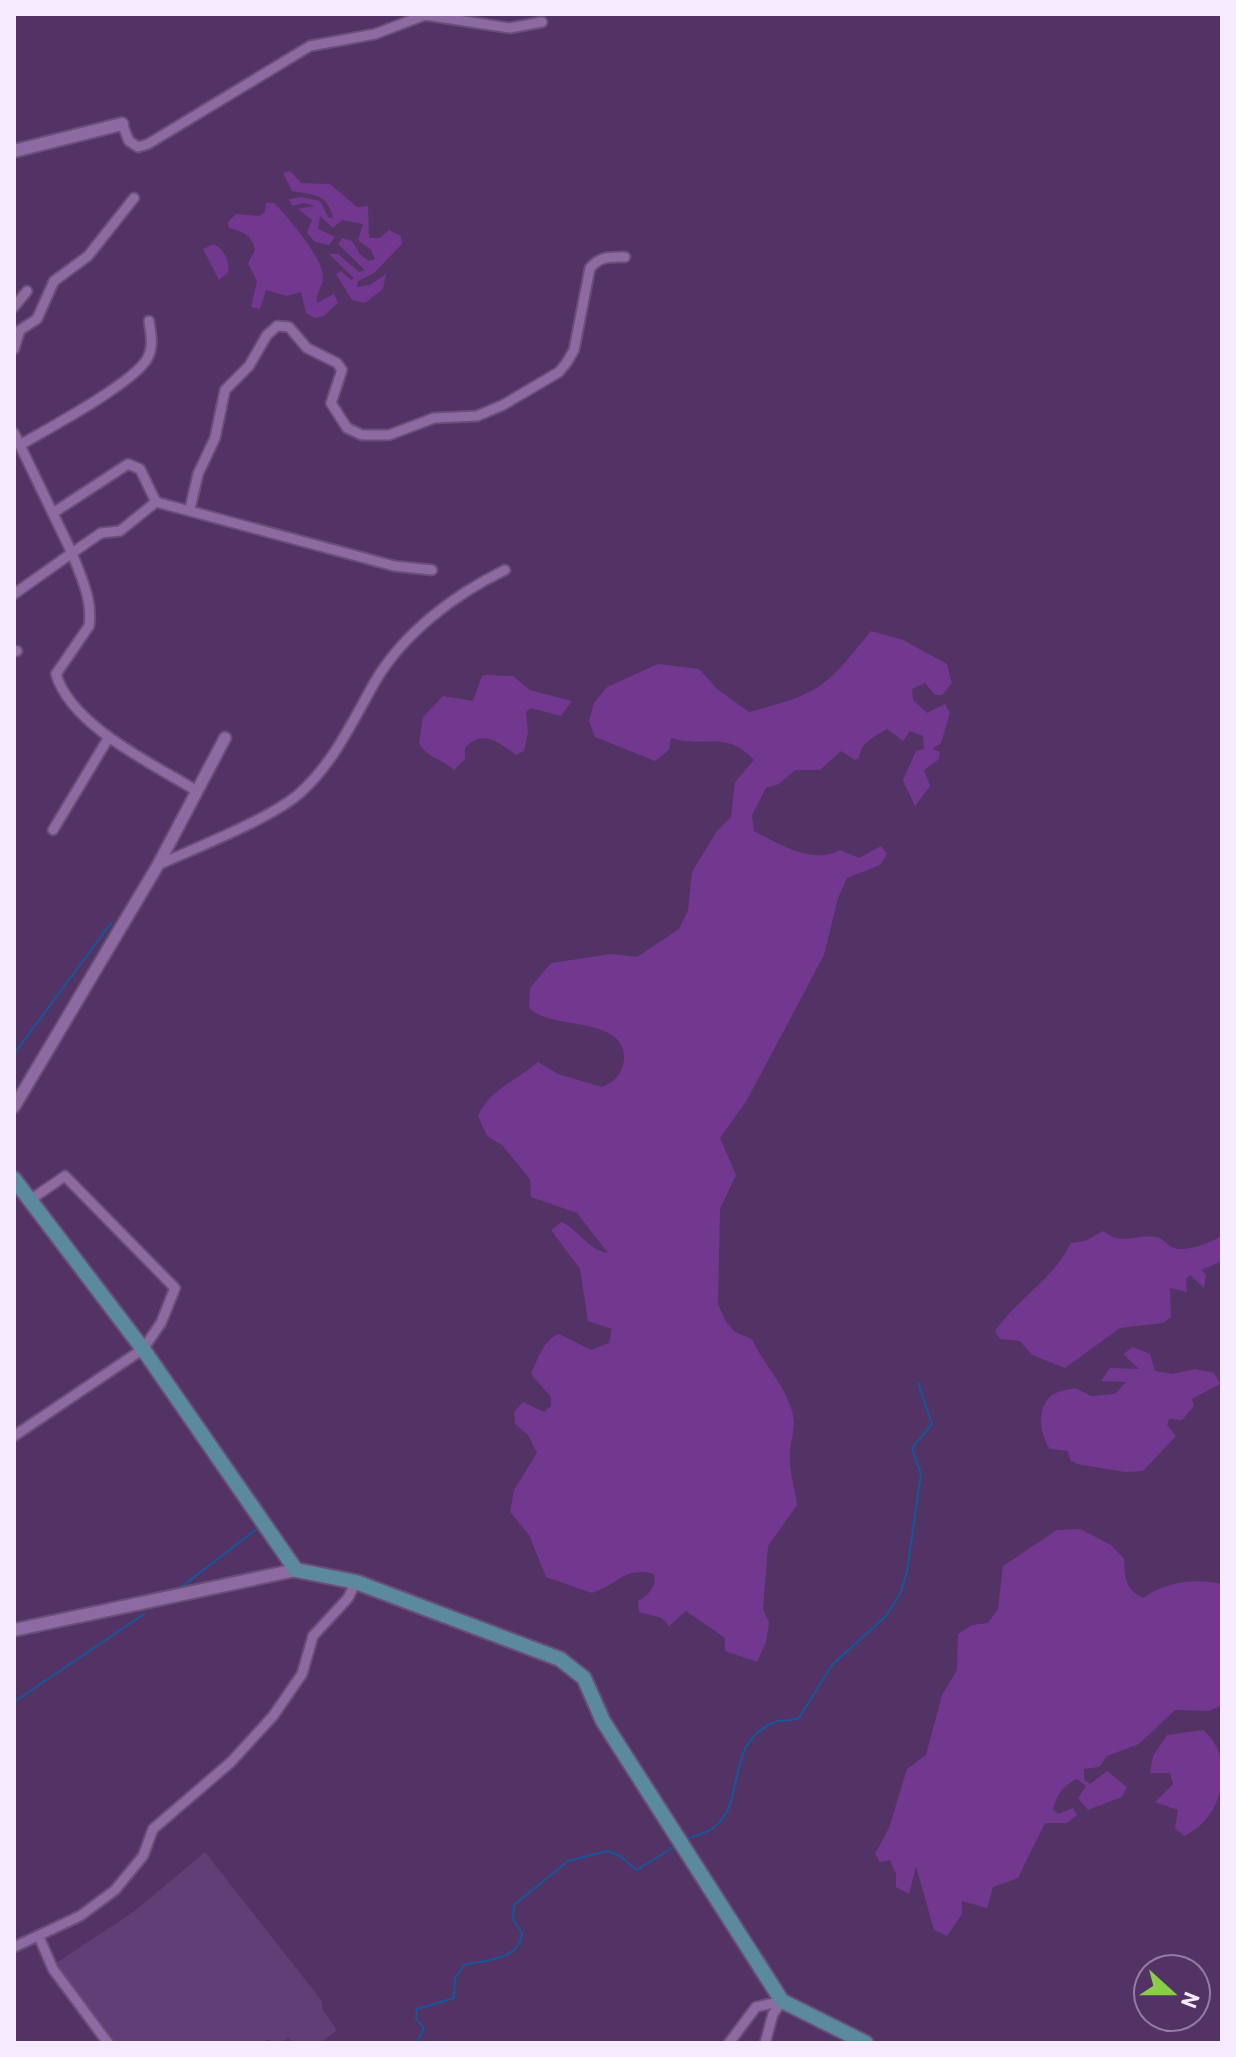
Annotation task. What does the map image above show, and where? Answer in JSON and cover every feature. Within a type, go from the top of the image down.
[{"type":"main road","points":[[14,151],[122,124]]},
{"type":"main road","points":[[14,1179],[143,1349],[296,1570]]},
{"type":"main road","points":[[14,1630],[296,1570],[356,1582],[560,1659],[584,1678],[603,1721],[782,2001],[866,2043]]},
{"type":"street","points":[[122,124],[129,141],[138,147],[148,144],[310,46],[375,34],[425,15],[510,28],[542,22]]},
{"type":"street","points":[[14,349],[20,330],[37,319],[54,281],[88,256],[134,198]]},
{"type":"street","points":[[190,509],[198,474],[215,438],[225,390],[249,366],[267,335],[277,326],[289,327],[307,348],[337,363],[342,370],[331,403],[347,428],[362,435],[389,435],[434,418],[477,416],[503,405],[559,372],[574,350],[590,268],[596,260],[625,257]]},
{"type":"street","points":[[14,307],[27,291]]},
{"type":"street","points":[[17,444],[105,393],[146,361],[151,347],[149,321]]},
{"type":"street","points":[[14,433],[72,553],[85,587],[89,626],[56,674],[88,721],[197,791]]},
{"type":"street","points":[[53,513],[128,464],[140,469],[156,502]]},
{"type":"street","points":[[156,502],[394,566],[432,570]]},
{"type":"street","points":[[14,594],[101,533],[120,531],[156,502]]},
{"type":"street","points":[[158,865],[298,795],[324,767],[345,737],[393,656],[439,612],[477,584],[505,570]]},
{"type":"street","points":[[53,830],[109,737]]},
{"type":"street","points":[[14,1107],[158,865],[225,738]]},
{"type":"street","points":[[14,1436],[143,1349],[161,1323],[175,1288],[65,1176],[30,1200]]},
{"type":"street","points":[[14,1947],[80,1916],[115,1890],[143,1856],[153,1829],[257,1736],[302,1674],[313,1636],[348,1598],[356,1582]]},
{"type":"street","points":[[39,1937],[53,1969],[108,2043]]},
{"type":"street","points":[[729,2043],[756,2007],[782,2001]]},
{"type":"street","points":[[765,2043],[773,2014],[782,2001]]},
{"type":"shaded area","points":[[290,171],[301,183],[330,184],[357,207],[368,206],[369,238],[380,238],[389,230],[401,236],[402,244],[374,273],[358,281],[357,287],[370,285],[386,274],[383,289],[365,303],[352,300],[336,274],[341,271],[351,280],[354,278],[329,254],[338,254],[359,272],[365,270],[338,244],[342,238],[352,241],[360,254],[369,261],[375,259],[371,250],[358,240],[363,224],[342,220],[333,228],[320,216],[318,229],[335,237],[329,245],[315,242],[307,233],[312,220],[298,209],[314,206],[304,203],[292,206],[289,199],[300,197],[320,201],[328,217],[333,218],[331,210],[319,197],[292,191],[283,173]]},
{"type":"shaded area","points":[[266,203],[274,203],[280,209],[318,260],[323,278],[317,303],[334,294],[338,303],[324,316],[315,318],[306,313],[301,292],[287,296],[266,290],[260,309],[251,307],[257,281],[248,263],[255,250],[249,237],[229,228],[228,222],[236,214],[259,216],[265,212]]},
{"type":"shaded area","points":[[214,244],[223,252],[228,263],[228,272],[219,280],[203,249]]},
{"type":"shaded area","points":[[871,631],[903,640],[947,664],[952,683],[942,695],[935,695],[925,683],[912,689],[913,700],[927,713],[945,704],[950,713],[941,743],[932,749],[940,752],[938,760],[924,770],[930,786],[915,806],[903,780],[916,751],[924,749],[923,736],[910,731],[903,741],[887,729],[865,744],[855,760],[841,751],[820,770],[795,770],[779,784],[766,788],[752,815],[754,831],[797,851],[819,855],[840,850],[859,858],[881,846],[887,854],[880,865],[847,878],[838,898],[824,955],[747,1100],[720,1138],[736,1175],[720,1209],[718,1304],[726,1322],[735,1332],[752,1339],[784,1391],[794,1422],[790,1461],[797,1505],[768,1546],[763,1609],[769,1623],[766,1642],[757,1662],[725,1651],[725,1638],[686,1611],[669,1626],[662,1618],[639,1612],[638,1601],[651,1590],[654,1574],[628,1574],[592,1593],[546,1577],[529,1535],[510,1512],[514,1490],[537,1453],[528,1435],[515,1424],[514,1412],[523,1402],[544,1412],[551,1406],[551,1397],[531,1374],[542,1351],[559,1334],[591,1350],[609,1343],[612,1329],[588,1321],[580,1269],[551,1230],[562,1222],[589,1244],[608,1253],[577,1213],[531,1197],[530,1179],[502,1145],[487,1136],[478,1116],[490,1098],[538,1062],[558,1074],[602,1087],[617,1077],[624,1060],[622,1046],[614,1036],[540,1015],[529,1008],[530,988],[551,963],[612,954],[637,957],[679,929],[688,910],[692,872],[717,831],[731,817],[735,782],[754,760],[734,745],[724,742],[671,738],[669,750],[655,761],[595,737],[589,721],[594,703],[607,687],[658,664],[699,669],[717,689],[749,712],[792,699],[819,686],[831,677]]},
{"type":"shaded area","points":[[482,676],[513,676],[530,690],[572,701],[561,716],[531,708],[526,712],[528,732],[524,751],[516,755],[491,740],[478,739],[465,748],[465,759],[454,770],[426,752],[419,743],[423,717],[443,696],[473,701]]},
{"type":"shaded area","points":[[1103,1231],[1123,1239],[1157,1237],[1179,1249],[1199,1246],[1222,1235],[1222,1261],[1201,1270],[1206,1275],[1204,1288],[1190,1275],[1186,1279],[1187,1292],[1170,1288],[1171,1317],[1163,1323],[1120,1328],[1065,1368],[1032,1355],[1020,1341],[1000,1339],[995,1331],[1045,1279],[1071,1243],[1085,1241]]},
{"type":"shaded area","points":[[1133,1347],[1150,1354],[1155,1371],[1173,1374],[1195,1369],[1214,1373],[1220,1384],[1192,1399],[1194,1406],[1182,1420],[1169,1419],[1167,1425],[1176,1436],[1143,1471],[1125,1472],[1077,1464],[1070,1460],[1068,1451],[1050,1449],[1041,1422],[1046,1401],[1056,1393],[1075,1388],[1091,1396],[1115,1394],[1126,1382],[1101,1381],[1110,1368],[1139,1369],[1123,1354]]},
{"type":"shaded area","points":[[1080,1529],[1111,1545],[1124,1559],[1127,1582],[1143,1598],[1161,1588],[1181,1583],[1202,1581],[1222,1584],[1222,1705],[1209,1711],[1175,1710],[1139,1744],[1107,1756],[1099,1767],[1084,1769],[1084,1779],[1090,1784],[1107,1771],[1127,1787],[1122,1797],[1088,1810],[1078,1798],[1086,1786],[1077,1779],[1064,1787],[1053,1809],[1058,1814],[1073,1808],[1077,1815],[1067,1823],[1045,1823],[1018,1878],[993,1887],[987,1908],[962,1901],[962,1914],[947,1936],[934,1930],[916,1866],[909,1894],[896,1887],[896,1874],[890,1860],[880,1862],[875,1854],[889,1828],[907,1769],[926,1755],[942,1695],[957,1670],[958,1634],[972,1625],[988,1623],[998,1609],[1003,1566],[1057,1530]]},
{"type":"shaded area","points":[[1203,1730],[1220,1755],[1221,1786],[1209,1816],[1184,1836],[1175,1828],[1178,1810],[1155,1802],[1173,1784],[1170,1773],[1150,1773],[1153,1756],[1167,1735]]},
{"type":"shaded area","points":[[205,1852],[322,2001],[323,2010],[337,2030],[320,2043],[293,2043],[289,2038],[280,2043],[271,2043],[269,2039],[261,2043],[113,2043],[53,1965],[132,1913]]},
{"type":"waterway","points":[[14,1054],[111,923]]},
{"type":"waterway","points":[[687,1839],[717,1825],[728,1810],[738,1768],[749,1742],[775,1722],[799,1718],[832,1665],[886,1616],[900,1594],[907,1572],[921,1474],[912,1448],[932,1424],[918,1383]]},
{"type":"waterway","points":[[180,1588],[258,1528]]},
{"type":"waterway","points":[[14,1702],[144,1614]]},
{"type":"waterway","points":[[417,2043],[424,2028],[416,2018],[417,2009],[454,1998],[455,1978],[464,1965],[499,1958],[515,1949],[522,1933],[513,1919],[514,1905],[568,1861],[607,1851],[620,1856],[637,1870],[674,1847]]}]
